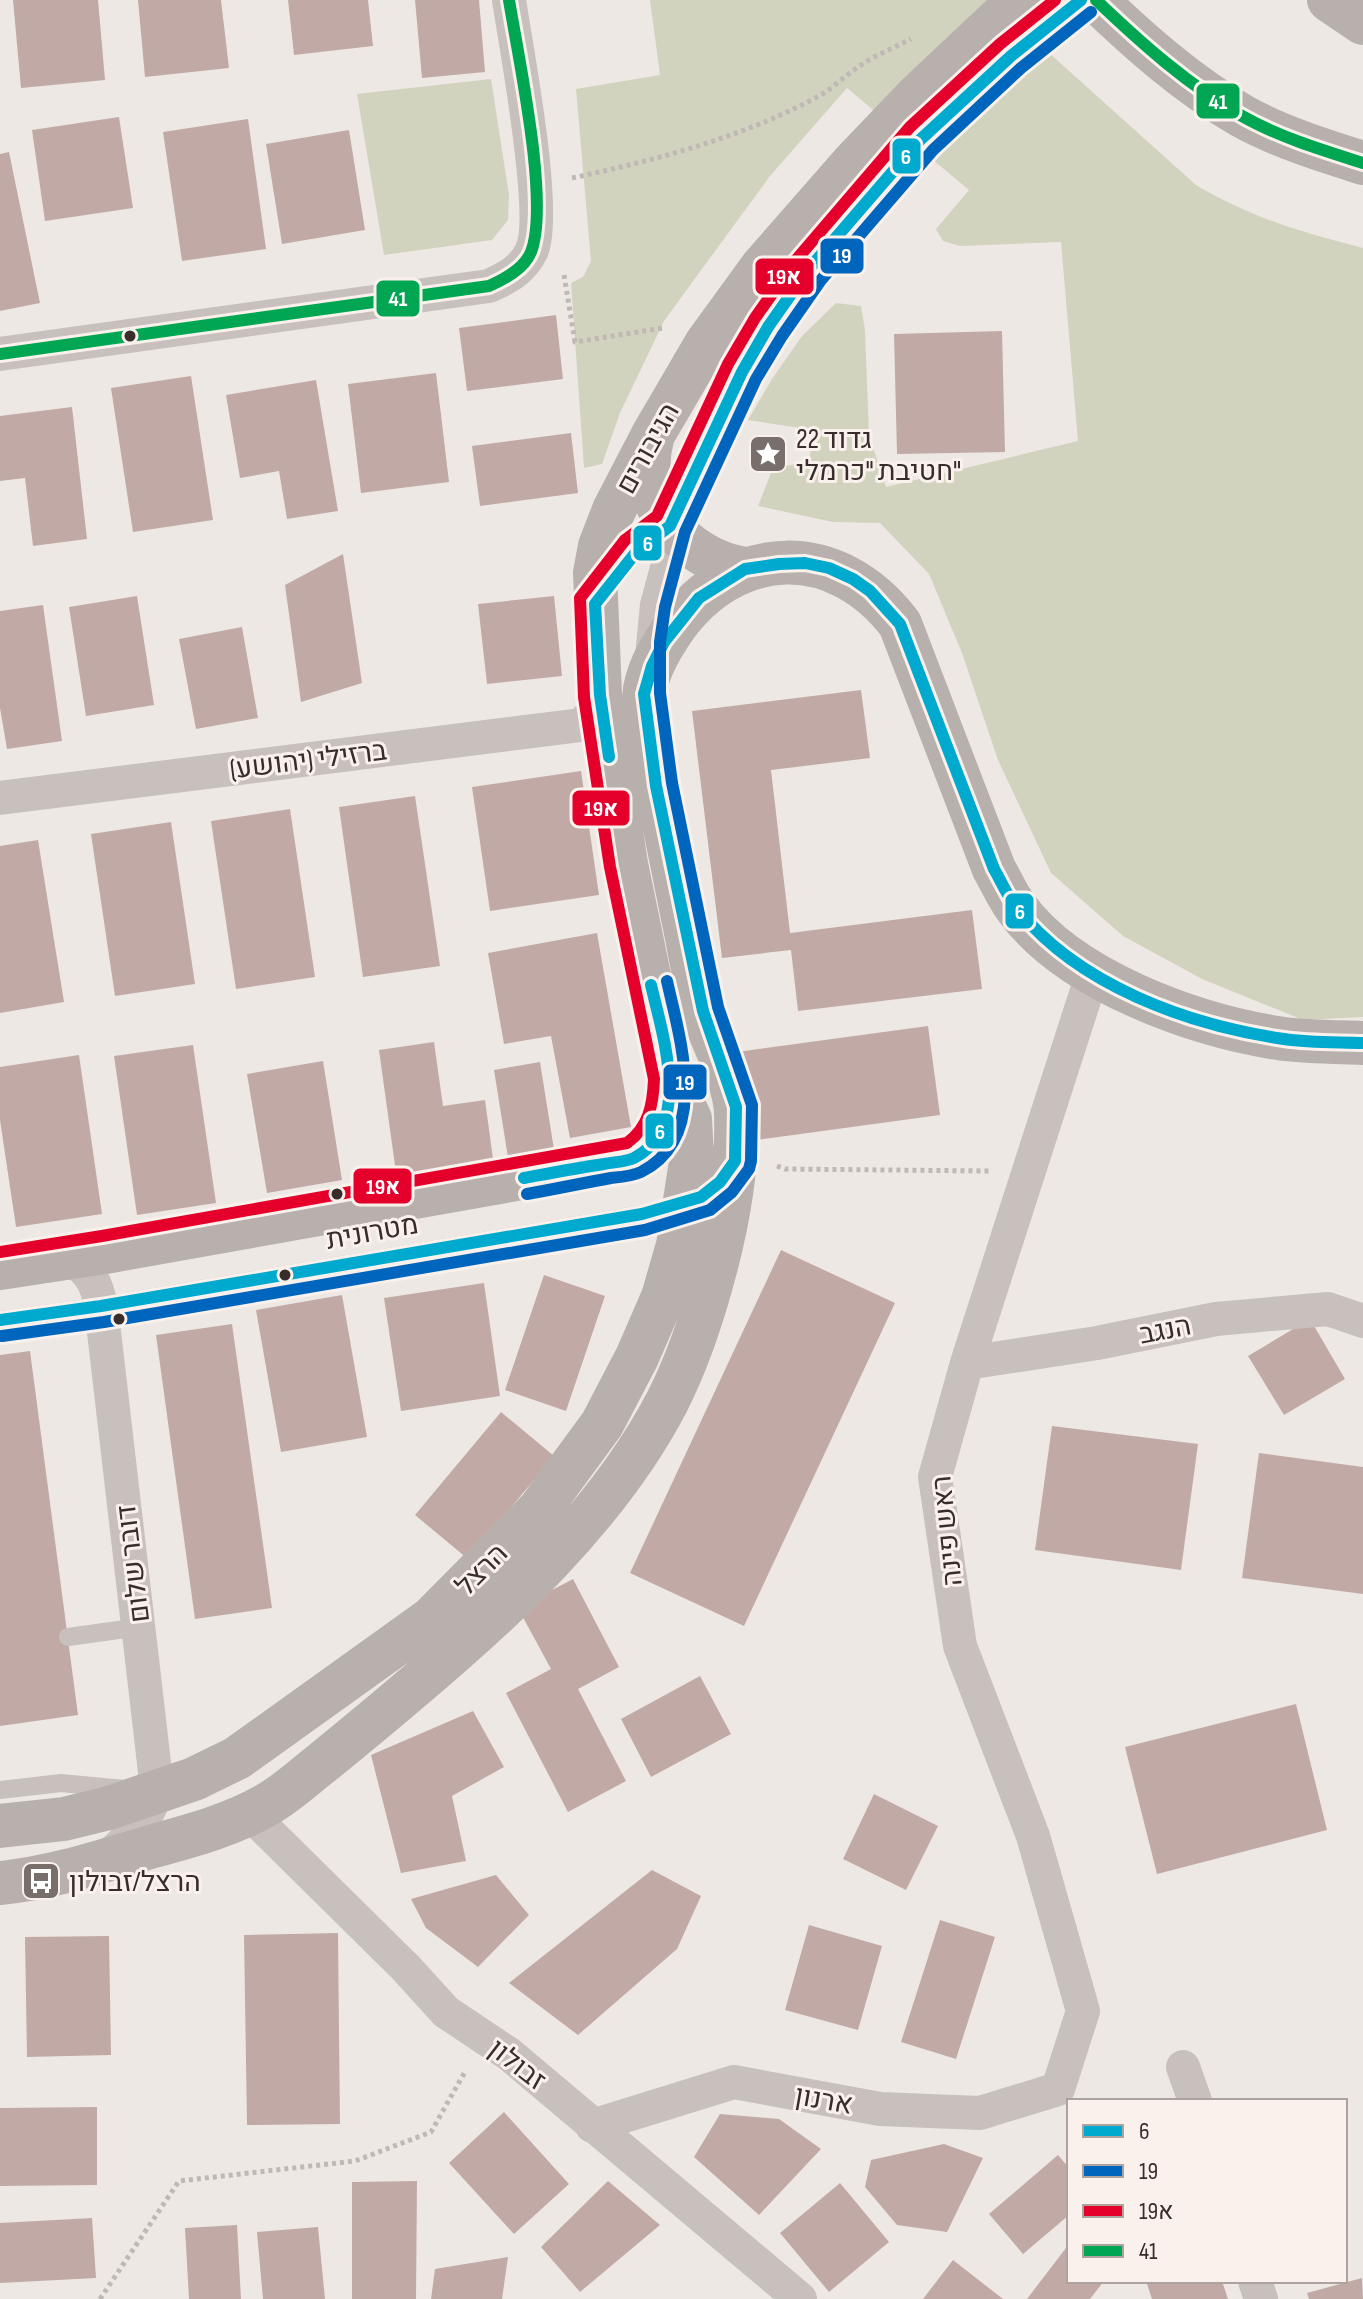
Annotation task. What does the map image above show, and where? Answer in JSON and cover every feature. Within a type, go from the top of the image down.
[{"type":"street","points":[[0,354],[489,286],[515,272],[533,250],[538,231],[535,186],[509,0]]},
{"type":"street","name":"הגיבורים","points":[[670,1078],[626,864],[600,695],[595,573],[600,546],[614,510],[654,433],[706,344],[762,267],[853,163],[928,85],[1019,0]]},
{"type":"street","points":[[1096,0],[1183,78],[1242,116],[1285,137],[1363,163]]},
{"type":"street","points":[[1329,0],[1363,23]]},
{"type":"street","points":[[654,433],[649,477],[652,494],[670,526],[696,551],[727,566],[745,569],[805,563],[829,568],[853,579],[887,607],[900,624],[994,869],[1015,906],[1039,933],[1074,961],[1126,992],[1195,1019],[1284,1039],[1363,1043]]},
{"type":"street","points":[[736,1154],[736,1107],[703,1011],[656,786],[644,694],[652,666],[679,621],[699,598],[745,569]]},
{"type":"street","name":"ברזילי (יהושע)","points":[[0,798],[581,725],[596,710],[600,695]]},
{"type":"street","name":"ראש פינה","points":[[1058,2089],[1083,2011],[1033,1836],[960,1646],[935,1477],[967,1363],[1093,972]]},
{"type":"street","points":[[0,1268],[634,1158],[645,1151],[666,1121],[670,1078]]},
{"type":"street","name":"הרצל","points":[[0,1826],[64,1819],[109,1808],[156,1793],[237,1758],[431,1619],[539,1510],[602,1424],[637,1357],[663,1297],[678,1245],[692,1156],[690,1119],[670,1078]]},
{"type":"street","name":"הרצל","points":[[0,1883],[63,1874],[215,1828],[250,1814],[291,1789],[455,1652],[575,1535],[638,1451],[667,1401],[687,1355],[708,1295],[727,1222],[736,1154]]},
{"type":"street","name":"דובר שלום","points":[[71,1258],[88,1271],[97,1286],[101,1306],[140,1627],[156,1793]]},
{"type":"street","name":"הנגב","points":[[967,1363],[1097,1343],[1216,1319],[1328,1309],[1363,1321]]},
{"type":"street","points":[[102,1862],[122,1845],[156,1793]]},
{"type":"street","name":"זבולון","points":[[250,1814],[406,1968],[446,2012],[509,2054],[800,2299]]},
{"type":"street","points":[[1183,2067],[1194,2099]]},
{"type":"street","name":"ארנון","points":[[592,2126],[734,2082],[880,2109],[980,2113],[1058,2089]]},
{"type":"lane","points":[[644,694],[644,641],[649,604],[670,526],[742,372],[768,327],[808,270],[921,139],[1011,56],[1081,0]]},
{"type":"lane","points":[[595,604],[637,551],[670,526]]},
{"type":"lane","name":"מטרונית","points":[[0,1320],[101,1306],[642,1214],[701,1197],[720,1182],[736,1154]]},
{"type":"lane","points":[[68,1637],[140,1627]]},
{"type":"lane","points":[[0,1790],[61,1783],[156,1793]]},
{"type":"path","points":[[535,186],[630,166],[725,137],[820,96],[859,66],[922,33]]},
{"type":"path","points":[[533,250],[563,272],[575,342],[665,328]]},
{"type":"path","points":[[736,1154],[785,1169],[1028,1172]]},
{"type":"path","points":[[100,2299],[179,2181],[355,2161],[431,2132],[484,2037]]},
{"type":"green space","points":[[650,0],[990,0],[1196,185],[1277,223],[1363,248],[1363,1017],[1303,1020],[1202,979],[1123,936],[1051,873],[998,760],[962,653],[929,574],[880,523],[833,522],[758,506],[773,468],[809,462],[813,430],[748,420],[802,336],[836,303],[861,306],[865,330],[869,435],[886,487],[1078,441],[1061,242],[960,246],[943,241],[936,229],[969,190],[847,88],[770,176],[664,321],[620,413],[602,464],[584,468],[571,283],[583,277],[591,261],[576,89],[660,75]]},
{"type":"green space","points":[[491,79],[509,195],[508,220],[492,240],[384,255],[357,94]]},
{"type":"building","points":[[13,0],[98,0],[105,80],[21,88]]},
{"type":"building","points":[[138,0],[221,0],[229,68],[145,77]]},
{"type":"building","points":[[288,0],[368,0],[373,46],[294,55]]},
{"type":"building","points":[[415,0],[479,0],[485,72],[422,78]]},
{"type":"building","points":[[119,117],[133,208],[45,221],[32,130]]},
{"type":"building","points":[[248,119],[266,249],[182,261],[163,132]]},
{"type":"building","points":[[349,130],[365,230],[282,244],[266,144]]},
{"type":"building","points":[[9,152],[40,303],[0,311],[0,154]]},
{"type":"building","points":[[556,315],[563,379],[467,391],[459,328]]},
{"type":"building","points":[[1002,331],[1005,452],[897,454],[894,334]]},
{"type":"building","points":[[436,373],[449,482],[361,493],[348,384]]},
{"type":"building","points":[[191,376],[213,520],[133,532],[111,388]]},
{"type":"building","points":[[316,380],[338,511],[287,519],[279,471],[240,478],[226,395]]},
{"type":"building","points":[[72,407],[87,539],[33,546],[25,478],[0,481],[0,416]]},
{"type":"building","points":[[571,433],[578,493],[480,506],[472,446]]},
{"type":"building","points":[[343,554],[362,683],[301,702],[285,585]]},
{"type":"building","points":[[137,596],[154,705],[86,716],[69,607]]},
{"type":"building","points":[[554,596],[562,676],[487,684],[478,604]]},
{"type":"building","points":[[43,605],[62,741],[7,749],[0,708],[0,611]]},
{"type":"building","points":[[242,627],[258,718],[196,729],[179,639]]},
{"type":"building","points":[[861,690],[870,758],[771,770],[790,933],[972,910],[982,989],[798,1011],[791,950],[722,958],[692,711]]},
{"type":"building","points":[[581,771],[599,895],[490,911],[472,787]]},
{"type":"building","points":[[415,796],[440,966],[363,977],[339,807]]},
{"type":"building","points":[[290,809],[315,977],[236,989],[211,821]]},
{"type":"building","points":[[171,822],[195,984],[115,996],[91,834]]},
{"type":"building","points":[[38,840],[64,1002],[0,1013],[0,846]]},
{"type":"building","points":[[597,933],[631,1127],[570,1138],[551,1036],[504,1044],[488,953]]},
{"type":"building","points":[[928,1026],[940,1115],[749,1141],[737,1052]]},
{"type":"building","points":[[434,1042],[443,1106],[485,1100],[494,1166],[397,1180],[379,1050]]},
{"type":"building","points":[[193,1045],[216,1203],[137,1215],[114,1056]]},
{"type":"building","points":[[79,1055],[102,1214],[16,1227],[0,1120],[0,1067]]},
{"type":"building","points":[[323,1061],[342,1180],[267,1193],[247,1074]]},
{"type":"building","points":[[540,1062],[556,1162],[510,1170],[494,1070]]},
{"type":"building","points":[[781,1250],[895,1303],[744,1626],[630,1573]]},
{"type":"building","points":[[544,1275],[605,1296],[566,1411],[505,1390]]},
{"type":"building","points":[[484,1283],[500,1396],[401,1411],[384,1298]]},
{"type":"building","points":[[342,1295],[367,1437],[281,1452],[256,1310]]},
{"type":"building","points":[[1310,1319],[1345,1379],[1284,1415],[1248,1356]]},
{"type":"building","points":[[232,1324],[272,1608],[195,1619],[156,1335]]},
{"type":"building","points":[[30,1351],[78,1715],[0,1726],[0,1355]]},
{"type":"building","points":[[501,1412],[554,1456],[468,1559],[415,1515]]},
{"type":"building","points":[[1052,1426],[1198,1444],[1181,1570],[1035,1550]]},
{"type":"building","points":[[1259,1453],[1363,1467],[1363,1594],[1242,1578]]},
{"type":"building","points":[[573,1579],[619,1667],[578,1689],[626,1781],[568,1812],[506,1693],[551,1669],[518,1608]]},
{"type":"building","points":[[700,1676],[731,1734],[651,1777],[621,1719]]},
{"type":"building","points":[[1296,1704],[1327,1830],[1157,1874],[1125,1747]]},
{"type":"building","points":[[473,1711],[504,1767],[452,1796],[466,1861],[401,1873],[371,1755]]},
{"type":"building","points":[[874,1794],[938,1826],[906,1890],[843,1859]]},
{"type":"building","points":[[652,1870],[701,1896],[677,1949],[578,2035],[509,1983]]},
{"type":"building","points":[[496,1875],[529,1915],[478,1967],[426,1928],[411,1899]]},
{"type":"building","points":[[940,1920],[995,1937],[956,2059],[901,2042]]},
{"type":"building","points":[[809,1925],[882,1946],[858,2030],[785,2010]]},
{"type":"building","points":[[338,1933],[340,2124],[247,2125],[244,1935]]},
{"type":"building","points":[[109,1936],[111,2055],[27,2057],[25,1937]]},
{"type":"building","points":[[97,2107],[97,2185],[0,2186],[0,2108]]},
{"type":"building","points":[[504,2112],[569,2184],[514,2234],[449,2163]]},
{"type":"building","points":[[720,2114],[779,2119],[821,2149],[759,2215],[694,2157]]},
{"type":"building","points":[[944,2144],[983,2158],[947,2232],[897,2225],[865,2187],[871,2160]]},
{"type":"building","points":[[1058,2155],[1067,2166],[1067,2217],[1023,2254],[989,2214]]},
{"type":"building","points":[[417,2181],[416,2299],[352,2299],[352,2182]]},
{"type":"building","points":[[608,2181],[660,2225],[580,2292],[541,2247]]},
{"type":"building","points":[[840,2183],[889,2242],[829,2292],[780,2233]]},
{"type":"building","points":[[92,2218],[96,2278],[0,2283],[0,2223]]},
{"type":"building","points":[[237,2225],[241,2299],[189,2299],[185,2228]]},
{"type":"building","points":[[318,2227],[325,2299],[263,2299],[257,2232]]},
{"type":"building","points":[[1067,2247],[1067,2283],[1102,2283],[1090,2299],[1027,2299]]},
{"type":"building","points":[[508,2257],[502,2299],[431,2299],[435,2269]]},
{"type":"building","points":[[953,2260],[1003,2299],[923,2299]]},
{"type":"building","points":[[1362,2278],[1363,2299],[1309,2299],[1307,2293]]},
{"type":"building","points":[[1147,2283],[1223,2283],[1228,2299],[1152,2299]]},
{"type":"transit line","name":"41","points":[[0,354],[489,286],[513,273],[524,264],[531,252],[537,200],[525,91],[509,0]]},
{"type":"transit line","name":"19א","points":[[0,1252],[627,1143],[640,1130],[651,1106],[654,1079],[610,867],[584,697],[580,598],[625,540],[657,516],[728,364],[755,318],[796,260],[910,127],[1000,44],[1055,0]]},
{"type":"transit line","name":"6","points":[[609,757],[600,695],[595,604],[637,551],[670,526],[742,372],[768,327],[808,270],[921,139],[1011,56],[1081,0]]},
{"type":"transit line","name":"41","points":[[1096,0],[1166,62],[1222,104],[1286,137],[1363,163]]},
{"type":"transit line","name":"19","points":[[2,1336],[104,1322],[645,1230],[710,1210],[732,1192],[749,1169],[751,1161],[752,1105],[718,1007],[672,783],[660,693],[660,642],[665,607],[685,532],[756,379],[821,280],[933,150],[1021,68],[1091,12]]},
{"type":"transit line","name":"6","points":[[0,1320],[101,1306],[642,1214],[701,1197],[720,1182],[735,1161],[736,1107],[703,1011],[656,786],[644,694],[652,666],[664,642],[699,598],[745,569],[805,563],[829,568],[870,591],[900,624],[994,869],[1015,906],[1040,934],[1069,958],[1136,997],[1210,1023],[1247,1033],[1294,1040],[1363,1043]]},
{"type":"transit line","name":"19","points":[[527,1194],[638,1173],[663,1156],[676,1136],[683,1111],[685,1085],[683,1058],[667,981]]},
{"type":"transit line","name":"6","points":[[524,1178],[627,1160],[652,1144],[664,1125],[669,1103],[669,1078],[651,985]]},
{"type":"place","name":"גדוד 22 חטיבת \"כרמלי\"","points":[[768,454]]},
{"type":"place","name":"הרצל/זבולון","points":[[41,1881]]}]
